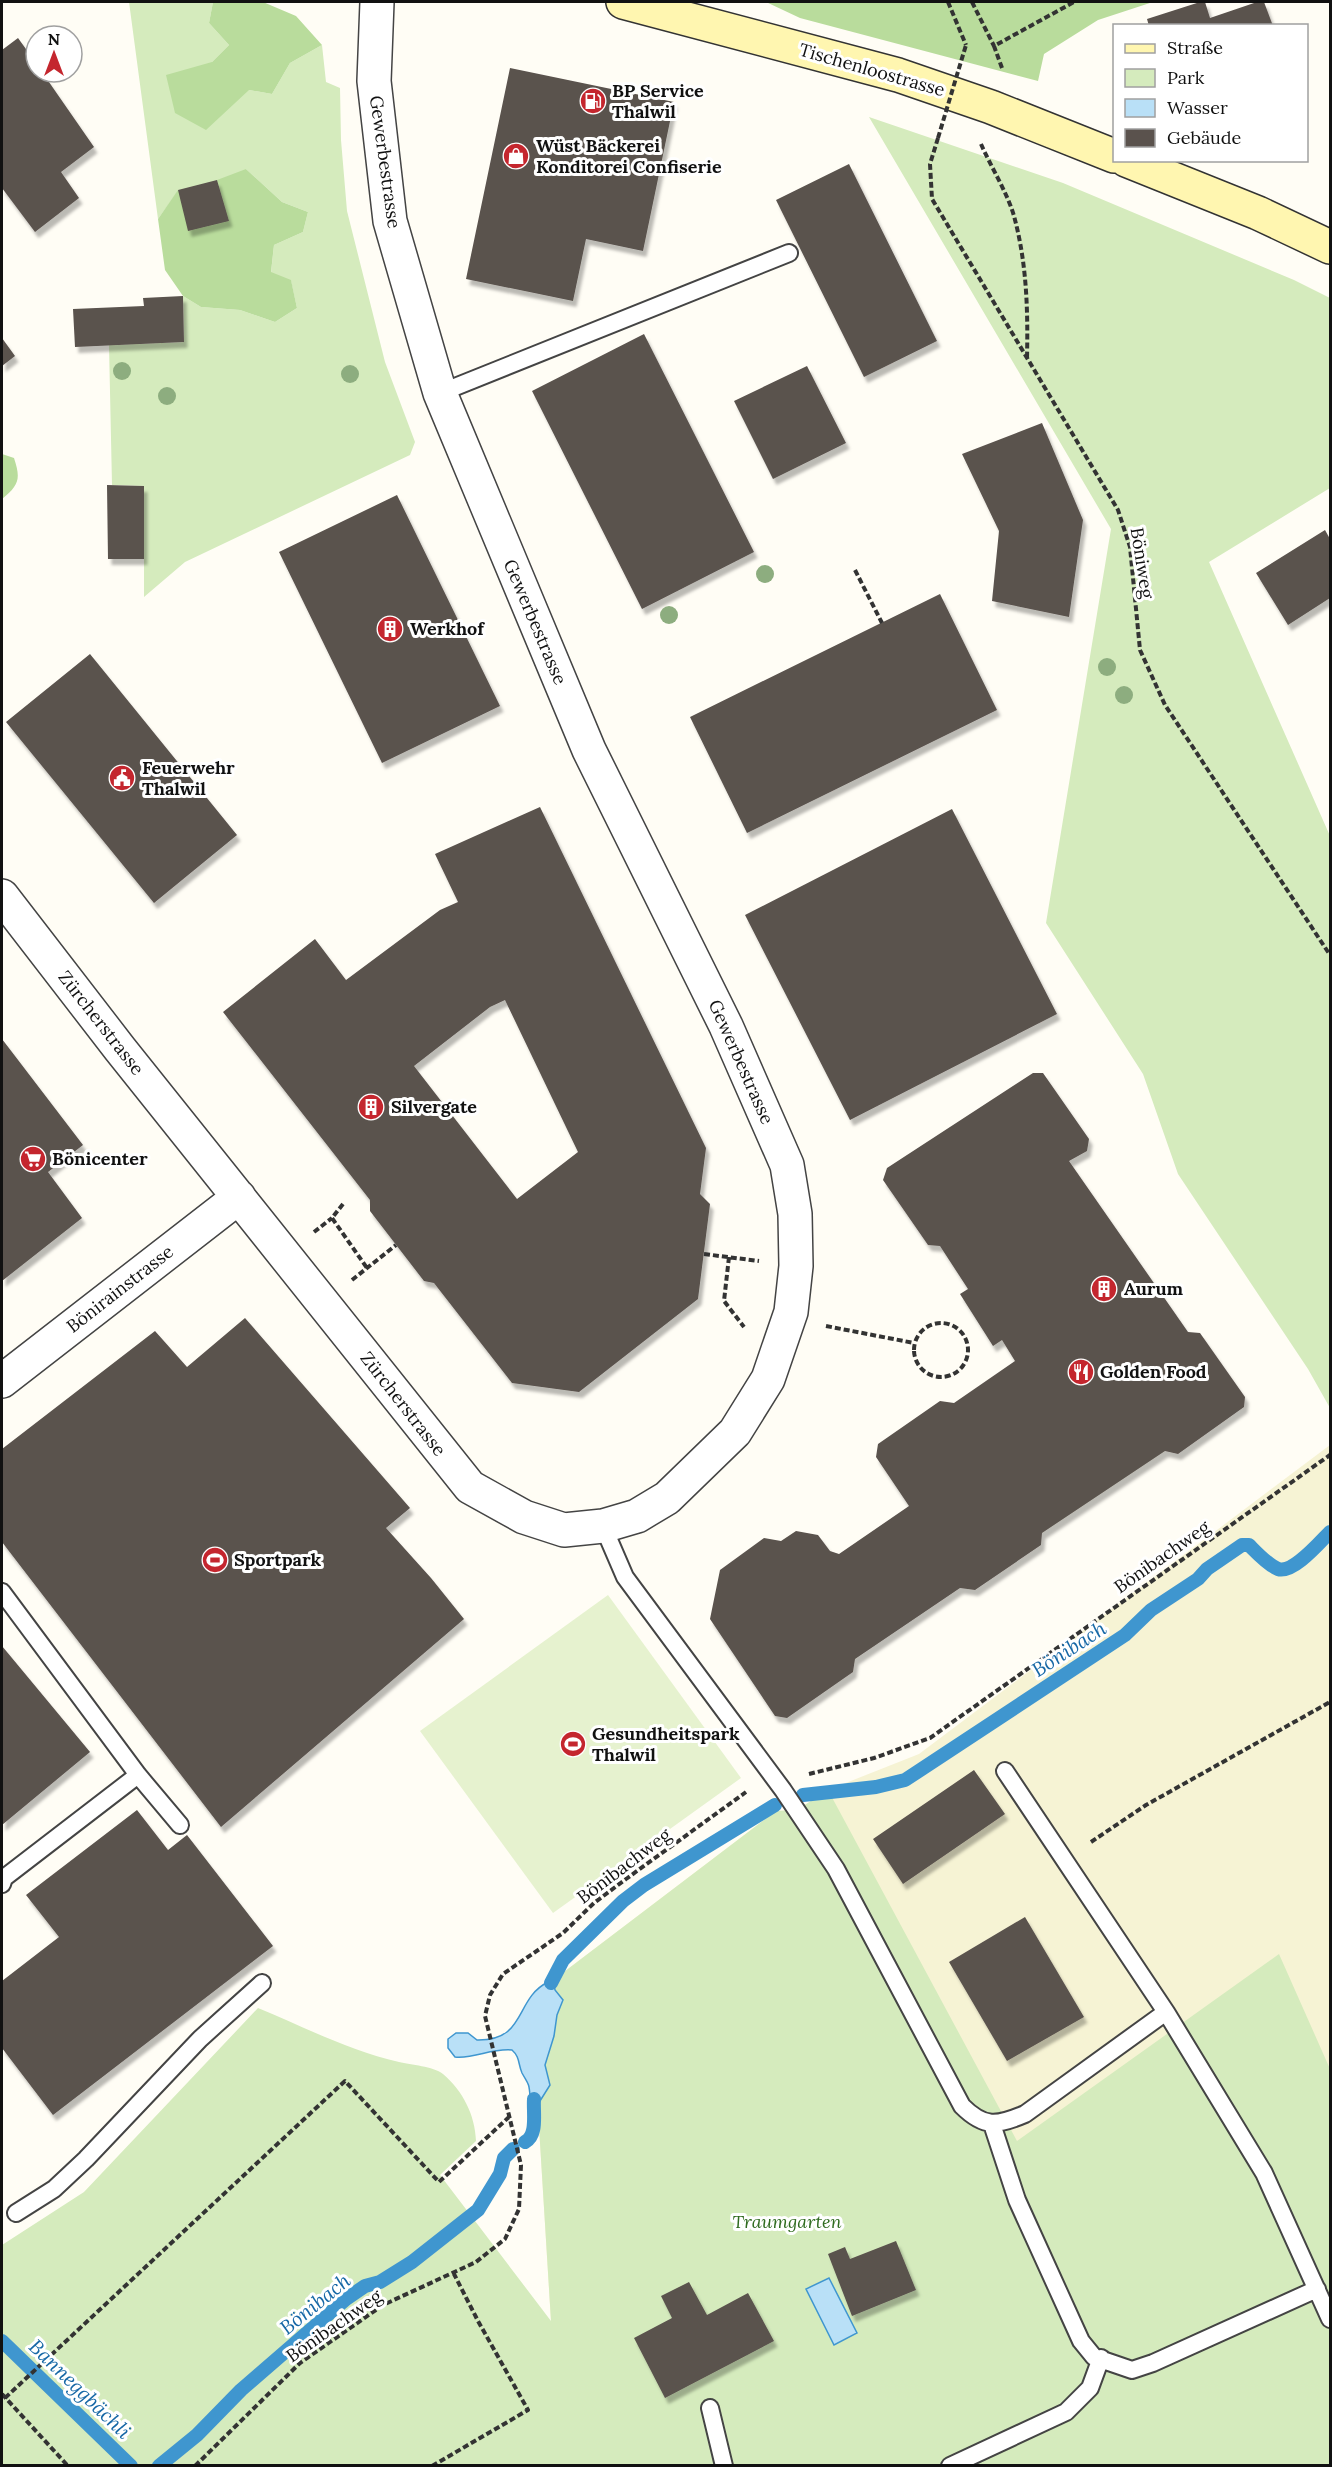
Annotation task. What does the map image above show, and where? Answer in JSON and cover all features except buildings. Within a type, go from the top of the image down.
[{"type":"main road","name":"Tischenloostrasse","points":[[623,2],[898,75],[991,107],[1113,156]]},
{"type":"main road","points":[[1131,162],[1258,213],[1330,247]]},
{"type":"street","name":"Gewerbestrasse","points":[[376,2],[374,81],[390,221],[440,393],[590,750],[726,1026],[787,1165],[795,1214]]},
{"type":"street","name":"Zürcherstrasse","points":[[2,896],[120,1049],[470,1487],[524,1517],[564,1530],[603,1526],[637,1516],[668,1498],[735,1432],[768,1379],[791,1312],[796,1266],[795,1214]]},
{"type":"street","name":"Bönirainstrasse","points":[[2,1381],[239,1197]]},
{"type":"lane","points":[[440,393],[789,253]]},
{"type":"lane","points":[[603,1526],[625,1578],[783,1790],[837,1869],[962,2106],[975,2118],[992,2124],[1025,2114],[1166,2012]]},
{"type":"lane","points":[[2,1592],[138,1775],[180,1824]]},
{"type":"lane","points":[[1005,1771],[1166,2012],[1264,2173],[1330,2319]]},
{"type":"lane","points":[[2,1884],[4,1878],[138,1775]]},
{"type":"lane","points":[[16,2213],[54,2189],[200,2040],[262,1983]]},
{"type":"lane","points":[[992,2124],[1017,2200],[1081,2341],[1094,2357],[1131,2370],[1153,2363],[1317,2289]]},
{"type":"lane","points":[[950,2466],[1066,2412],[1090,2388],[1101,2358]]},
{"type":"lane","points":[[710,2408],[724,2466]]},
{"type":"path","name":"Böniweg","points":[[948,2],[966,45],[930,164],[932,199],[1118,510],[1130,547],[1140,650],[1165,705],[1330,955]]},
{"type":"path","points":[[972,2],[1004,72]]},
{"type":"path","points":[[994,46],[1074,2]]},
{"type":"path","points":[[980,144],[1016,225],[1025,270],[1028,312],[1027,360]]},
{"type":"path","points":[[855,570],[882,623]]},
{"type":"path","points":[[343,1204],[332,1218],[367,1268]]},
{"type":"path","points":[[344,1287],[396,1245]]},
{"type":"path","points":[[704,1254],[768,1262]]},
{"type":"path","points":[[729,1257],[724,1301],[750,1334]]},
{"type":"path","points":[[819,1325],[915,1343]]},
{"type":"path","points":[[932,1325],[948,1325],[956,1328],[966,1342],[965,1361],[953,1374],[935,1377],[920,1368],[916,1360],[915,1343],[924,1329],[932,1325]]},
{"type":"path","name":"Bönibachweg","points":[[195,2466],[300,2363],[383,2305],[454,2274],[476,2262],[505,2239],[519,2209],[521,2165],[485,2016],[490,1995],[503,1974],[563,1933],[594,1903],[626,1879],[747,1792],[772,1777],[804,1775],[874,1758],[930,1738],[1330,1455]]},
{"type":"path","points":[[1065,1860],[1146,1804],[1330,1702]]},
{"type":"path","points":[[68,2466],[3,2396],[124,2288],[345,2081],[439,2182],[510,2117]]},
{"type":"path","points":[[432,2466],[528,2410],[454,2274]]},
{"type":"green space","points":[[129,2],[213,2],[209,23],[229,45],[212,62],[249,90],[272,94],[290,63],[322,45],[326,82],[340,88],[341,140],[347,211],[385,362],[415,442],[410,455],[185,562],[144,597],[144,486],[112,485],[109,345],[184,342],[183,296],[201,307],[240,310],[275,322],[297,308],[291,281],[271,273],[274,245],[303,232],[308,212],[282,202],[246,169],[229,221],[188,231],[178,191],[158,219]]},
{"type":"green space","points":[[213,2],[263,2],[296,16],[322,45],[290,63],[272,94],[249,90],[206,130],[175,113],[166,75],[212,62],[229,45],[209,23]]},
{"type":"green space","points":[[766,2],[1153,2],[1098,20],[1044,54],[1038,81],[800,18]]},
{"type":"green space","points":[[869,117],[1063,183],[1294,280],[1330,298],[1330,488],[1209,562],[1330,836],[1330,1408],[1308,1369],[1178,1174],[1143,1074],[1046,923],[1111,529]]},
{"type":"green space","points":[[246,169],[282,202],[308,212],[303,232],[274,245],[271,272],[291,280],[297,308],[275,322],[240,310],[201,307],[183,296],[165,270],[158,219],[178,190],[228,220],[217,180]]},
{"type":"green space","points":[[2,454],[14,458],[18,477],[12,490],[2,499]]},
{"type":"green space","name":"Traumgarten","points":[[1330,1445],[1330,2465],[551,2322],[531,1997],[776,1811],[797,1810],[828,1790],[919,1754]]},
{"type":"green space","name":"Gesundheitspark Thalwil","points":[[608,1595],[741,1778],[553,1913],[420,1731]]},
{"type":"green space","name":"Traumgarten","points":[[828,1790],[1017,2141],[1279,1954],[1330,2069],[1330,2465],[2,2466],[2,2400],[5,2398],[2,2394],[2,2245],[84,2192],[258,2008],[363,2052],[434,2069],[450,2081],[467,2104],[476,2141],[440,2175],[551,2321],[531,1997],[776,1811],[797,1810]]},
{"type":"water","points":[[548,1982],[554,1985],[563,2000],[545,2065],[550,2085],[540,2101],[530,2096],[528,2083],[512,2050],[455,2057],[448,2048],[448,2039],[456,2033],[468,2033],[477,2040],[504,2034],[512,2027],[537,1989]]},
{"type":"water","points":[[829,2278],[857,2333],[834,2345],[806,2289]]},
{"type":"waterway","name":"Bönibach","points":[[803,1795],[876,1787],[905,1780],[1125,1635],[1151,1610],[1198,1579],[1207,1569],[1242,1545],[1249,1545],[1270,1565],[1284,1569],[1291,1567],[1306,1556],[1330,1532]]},
{"type":"waterway","name":"Bönibach","points":[[551,1983],[563,1960],[623,1901],[644,1885],[775,1805]]},
{"type":"waterway","name":"Bönibach","points":[[525,2142],[532,2134],[534,2099]]},
{"type":"waterway","name":"Bönibach","points":[[159,2466],[197,2435],[241,2390],[346,2299],[365,2286],[380,2282],[412,2262],[478,2210],[500,2174],[504,2158],[513,2149]]},
{"type":"waterway","name":"Banneggbächli","points":[[2,2341],[131,2466]]},
{"type":"place","name":"BP Service Thalwil","points":[[593,101]]},
{"type":"place","name":"Wüst Bäckerei Konditorei Confiserie","points":[[516,156]]},
{"type":"place","name":"Werkhof","points":[[390,629]]},
{"type":"place","name":"Feuerwehr Thalwil","points":[[122,778]]},
{"type":"place","name":"Silvergate","points":[[371,1107]]},
{"type":"place","name":"Bönicenter","points":[[33,1159]]},
{"type":"place","name":"Aurum","points":[[1104,1289]]},
{"type":"place","name":"Golden Food","points":[[1081,1372]]},
{"type":"place","name":"Sportpark","points":[[215,1560]]},
{"type":"place","name":"Gesundheitspark Thalwil","points":[[573,1744]]}]
